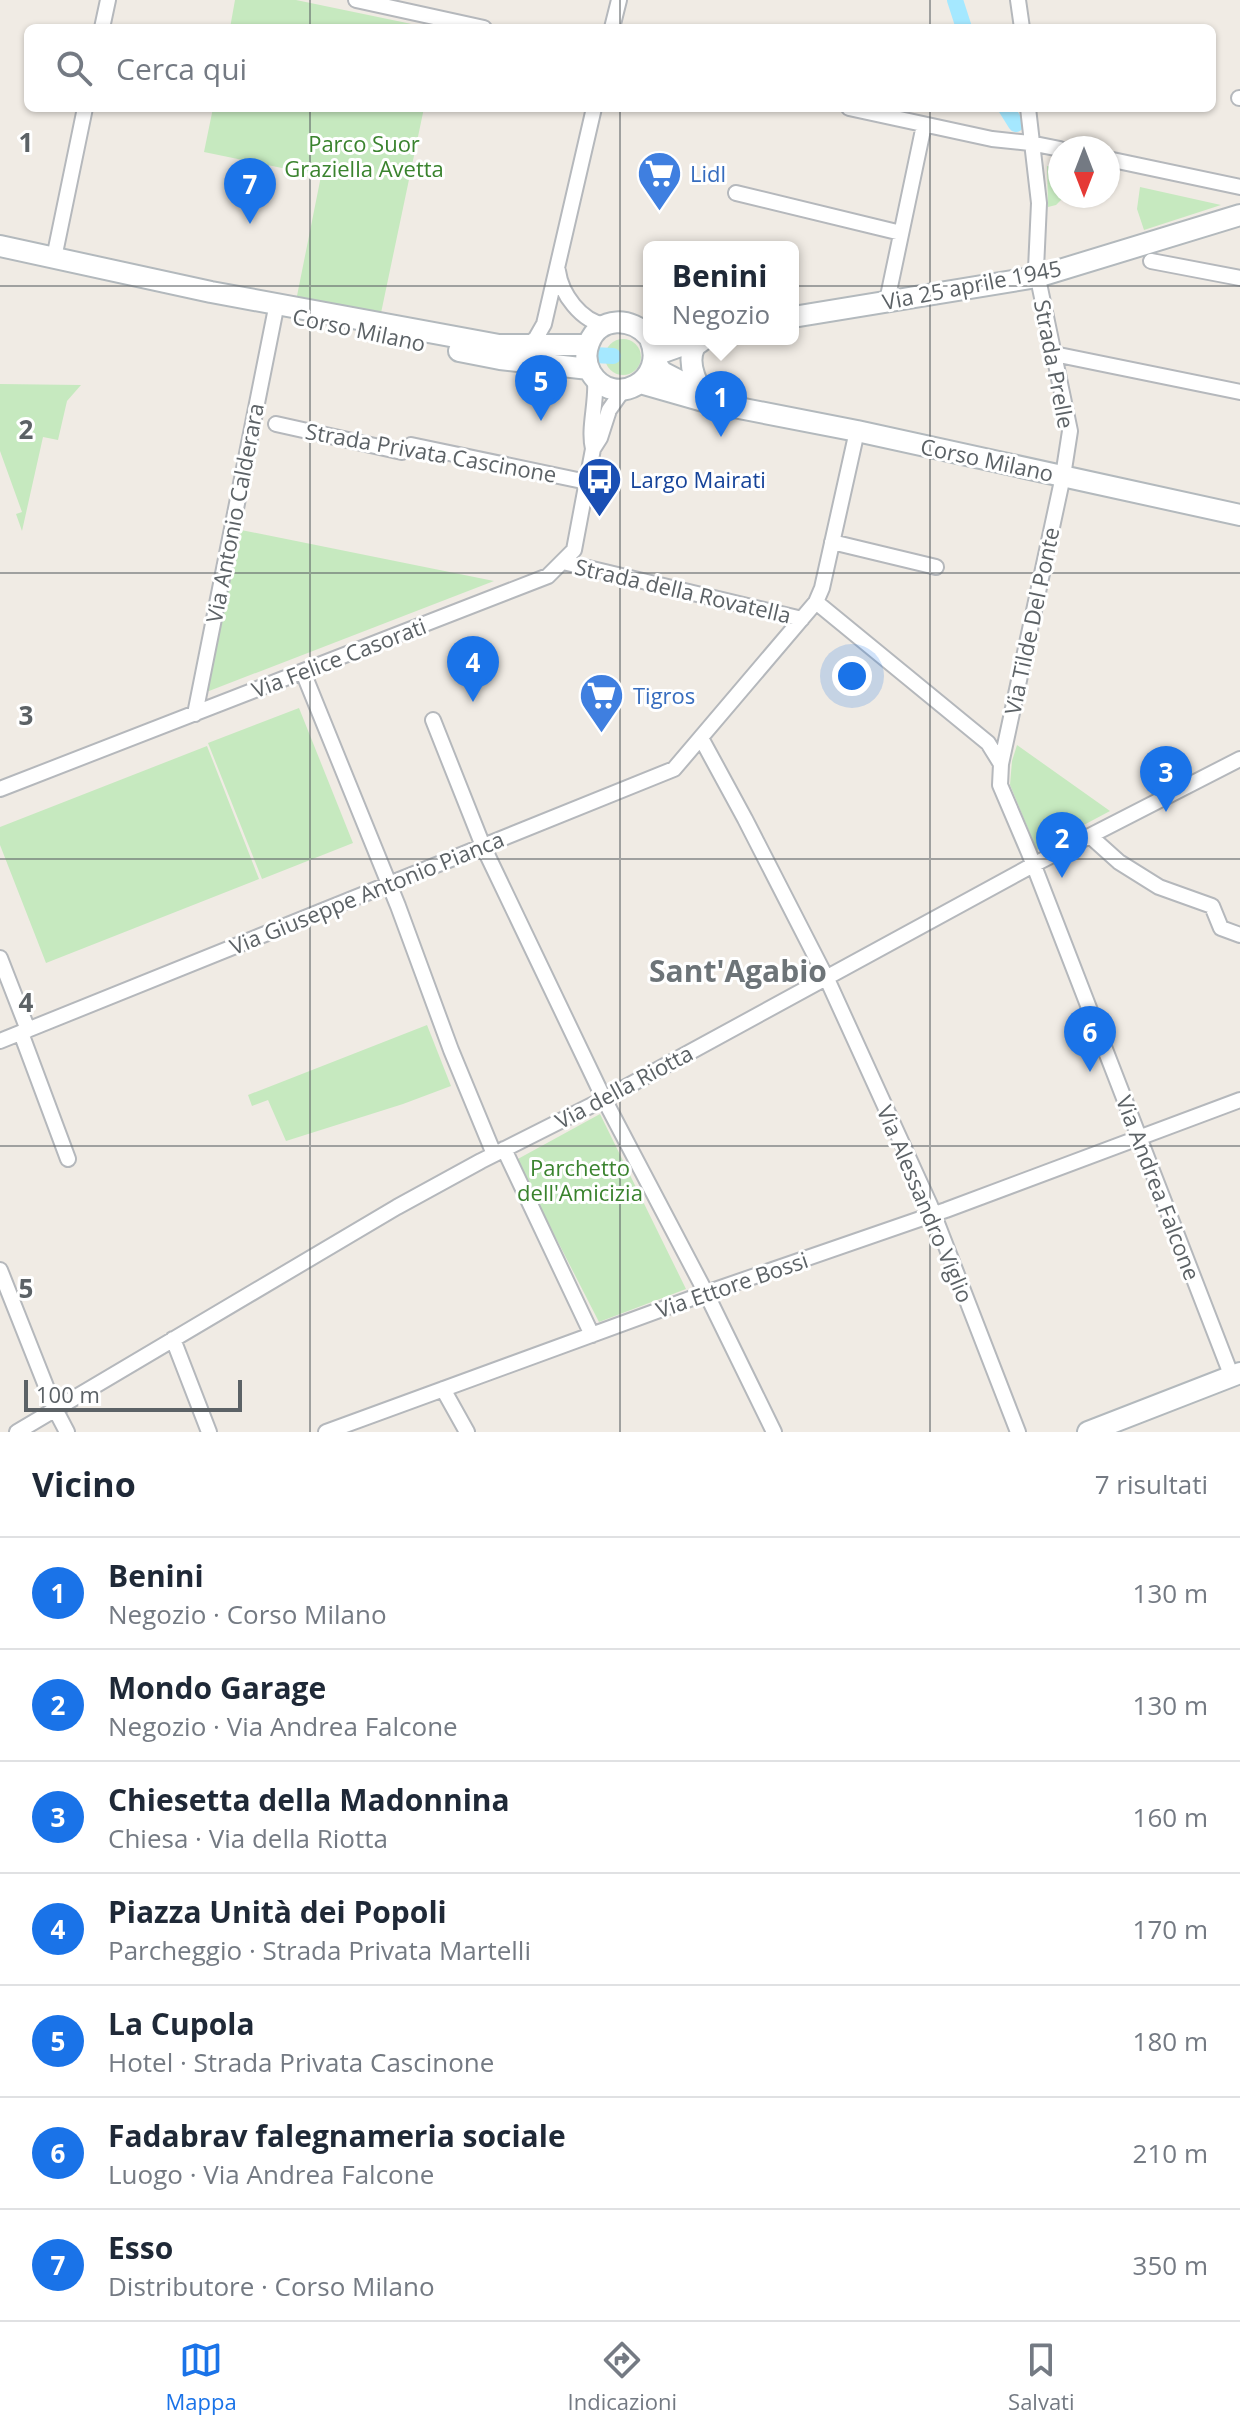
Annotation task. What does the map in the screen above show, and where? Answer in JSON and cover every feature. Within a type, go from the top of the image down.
[{"type":"main road","name":"Via 25 aprile 1945","points":[[799,316],[1037,277],[1240,215]]},
{"type":"main road","name":"Corso Milano","points":[[0,246],[211,292],[499,345],[528,345],[557,355]]},
{"type":"main road","name":"Corso Milano","points":[[211,292],[256,309],[500,359],[557,355]]},
{"type":"main road","points":[[275,313],[277,308],[492,349],[499,345]]},
{"type":"main road","points":[[592,374],[586,356],[589,343],[605,325],[634,324],[643,334]]},
{"type":"main road","points":[[557,355],[589,343]]},
{"type":"main road","points":[[557,355],[592,374],[606,386],[632,386],[650,373],[650,345]]},
{"type":"main road","name":"Corso Milano","points":[[651,345],[662,372],[733,407]]},
{"type":"main road","points":[[697,345],[693,374],[703,394]]},
{"type":"main road","name":"Corso Milano","points":[[632,386],[857,431],[1240,515]]},
{"type":"main road","points":[[1088,1432],[1236,1375]]},
{"type":"street","points":[[103,24],[108,0]]},
{"type":"street","points":[[358,0],[466,24]]},
{"type":"street","points":[[613,24],[619,0]]},
{"type":"street","points":[[1018,0],[1021,24]]},
{"type":"street","points":[[54,258],[84,112]]},
{"type":"street","points":[[528,345],[544,324],[593,112]]},
{"type":"street","points":[[867,112],[992,139],[1048,147]]},
{"type":"street","name":"Strada Prelle","points":[[1028,112],[1039,203],[1037,277],[1070,431],[1063,476]]},
{"type":"street","points":[[887,301],[924,125]]},
{"type":"street","points":[[1120,162],[1240,187]]},
{"type":"street","points":[[736,193],[901,233]]},
{"type":"street","points":[[1151,261],[1240,278]]},
{"type":"street","points":[[556,272],[589,343]]},
{"type":"street","name":"Via Antonio Calderara","points":[[195,714],[275,313]]},
{"type":"street","points":[[579,317],[605,325]]},
{"type":"street","points":[[1054,354],[1240,392]]},
{"type":"street","points":[[592,374],[595,412],[590,436],[593,449]]},
{"type":"street","points":[[563,562],[574,550],[593,449],[609,410],[632,386]]},
{"type":"street","name":"Strada Privata Cascinone","points":[[276,424],[402,452],[411,445],[587,482]]},
{"type":"street","points":[[857,431],[817,600],[988,743],[1001,764]]},
{"type":"street","name":"Via Tilde Del Ponte","points":[[1001,764],[1063,476]]},
{"type":"street","points":[[832,542],[936,567]]},
{"type":"street","name":"Via Felice Casorati","points":[[0,789],[513,591],[548,576],[563,562]]},
{"type":"street","name":"Strada della Rovatella","points":[[563,562],[802,619]]},
{"type":"street","name":"Strada della Rovatella","points":[[701,738],[817,600]]},
{"type":"street","points":[[303,672],[389,884],[451,1050],[592,1335]]},
{"type":"street","points":[[433,720],[483,846],[604,1099],[706,1293],[774,1432]]},
{"type":"street","name":"Via Giuseppe Antonio Pianca","points":[[0,1041],[674,769],[701,738]]},
{"type":"street","name":"Via Alessandro Viglio","points":[[701,738],[827,979],[933,1215],[1018,1432]]},
{"type":"street","name":"Via della Riotta","points":[[17,1432],[397,1207],[604,1099],[1033,865],[1240,759]]},
{"type":"street","name":"Via Andrea Falcone","points":[[1001,764],[1000,785],[1236,1375]]},
{"type":"street","points":[[1090,836],[1119,862],[1159,887],[1212,906],[1221,928],[1240,935]]},
{"type":"street","points":[[0,958],[68,1159]]},
{"type":"street","name":"Via Ettore Bossi","points":[[326,1432],[706,1293],[933,1215],[1240,1100]]},
{"type":"street","points":[[0,1270],[67,1432]]},
{"type":"street","points":[[173,1339],[209,1432]]},
{"type":"street","points":[[443,1389],[467,1432]]},
{"type":"green space","points":[[235,0],[296,0],[412,24],[231,24]]},
{"type":"green space","name":"Parco Suor Graziella Avetta","points":[[212,112],[423,112],[381,313],[297,296],[321,176],[204,152]]},
{"type":"green space","points":[[1140,187],[1221,205],[1144,230],[1137,209]]},
{"type":"green space","points":[[623,339],[635,345],[641,357],[635,369],[623,375],[611,369],[605,357],[611,345]]},
{"type":"green space","points":[[0,384],[81,385],[67,401],[58,440],[43,437],[22,531],[16,514],[22,512],[0,451]]},
{"type":"green space","points":[[241,530],[494,581],[209,691],[205,687]]},
{"type":"green space","points":[[299,708],[353,843],[262,879],[208,743]]},
{"type":"green space","points":[[1017,745],[1110,811],[1037,850],[1010,785]]},
{"type":"green space","points":[[207,746],[259,879],[46,963],[0,845],[0,827]]},
{"type":"green space","points":[[427,1025],[451,1086],[286,1141],[268,1100],[252,1106],[248,1095]]},
{"type":"green space","name":"Parchetto dell'Amicizia","points":[[600,1114],[686,1289],[599,1322],[516,1160]]},
{"type":"waterway","points":[[955,0],[963,24]]},
{"type":"waterway","points":[[1008,112],[1016,124]]},
{"type":"waterway","points":[[574,354],[613,356]]},
{"type":"place","name":"Lidl","points":[[659,213]]},
{"type":"place","name":"Esso","points":[[250,224]]},
{"type":"place","name":"La Cupola","points":[[541,421]]},
{"type":"place","name":"Benini","points":[[721,437]]},
{"type":"place","name":"Largo Mairati","points":[[599,519]]},
{"type":"place","name":"Piazza Unità dei Popoli","points":[[473,702]]},
{"type":"place","name":"Tigros","points":[[602,735]]},
{"type":"place","name":"Chiesetta della Madonnina","points":[[1166,812]]},
{"type":"place","name":"Mondo Garage","points":[[1062,878]]},
{"type":"place","name":"Fadabrav falegnameria sociale","points":[[1090,1072]]},
{"type":"district","name":"Sant'Agabio","points":[[738,972]]}]
